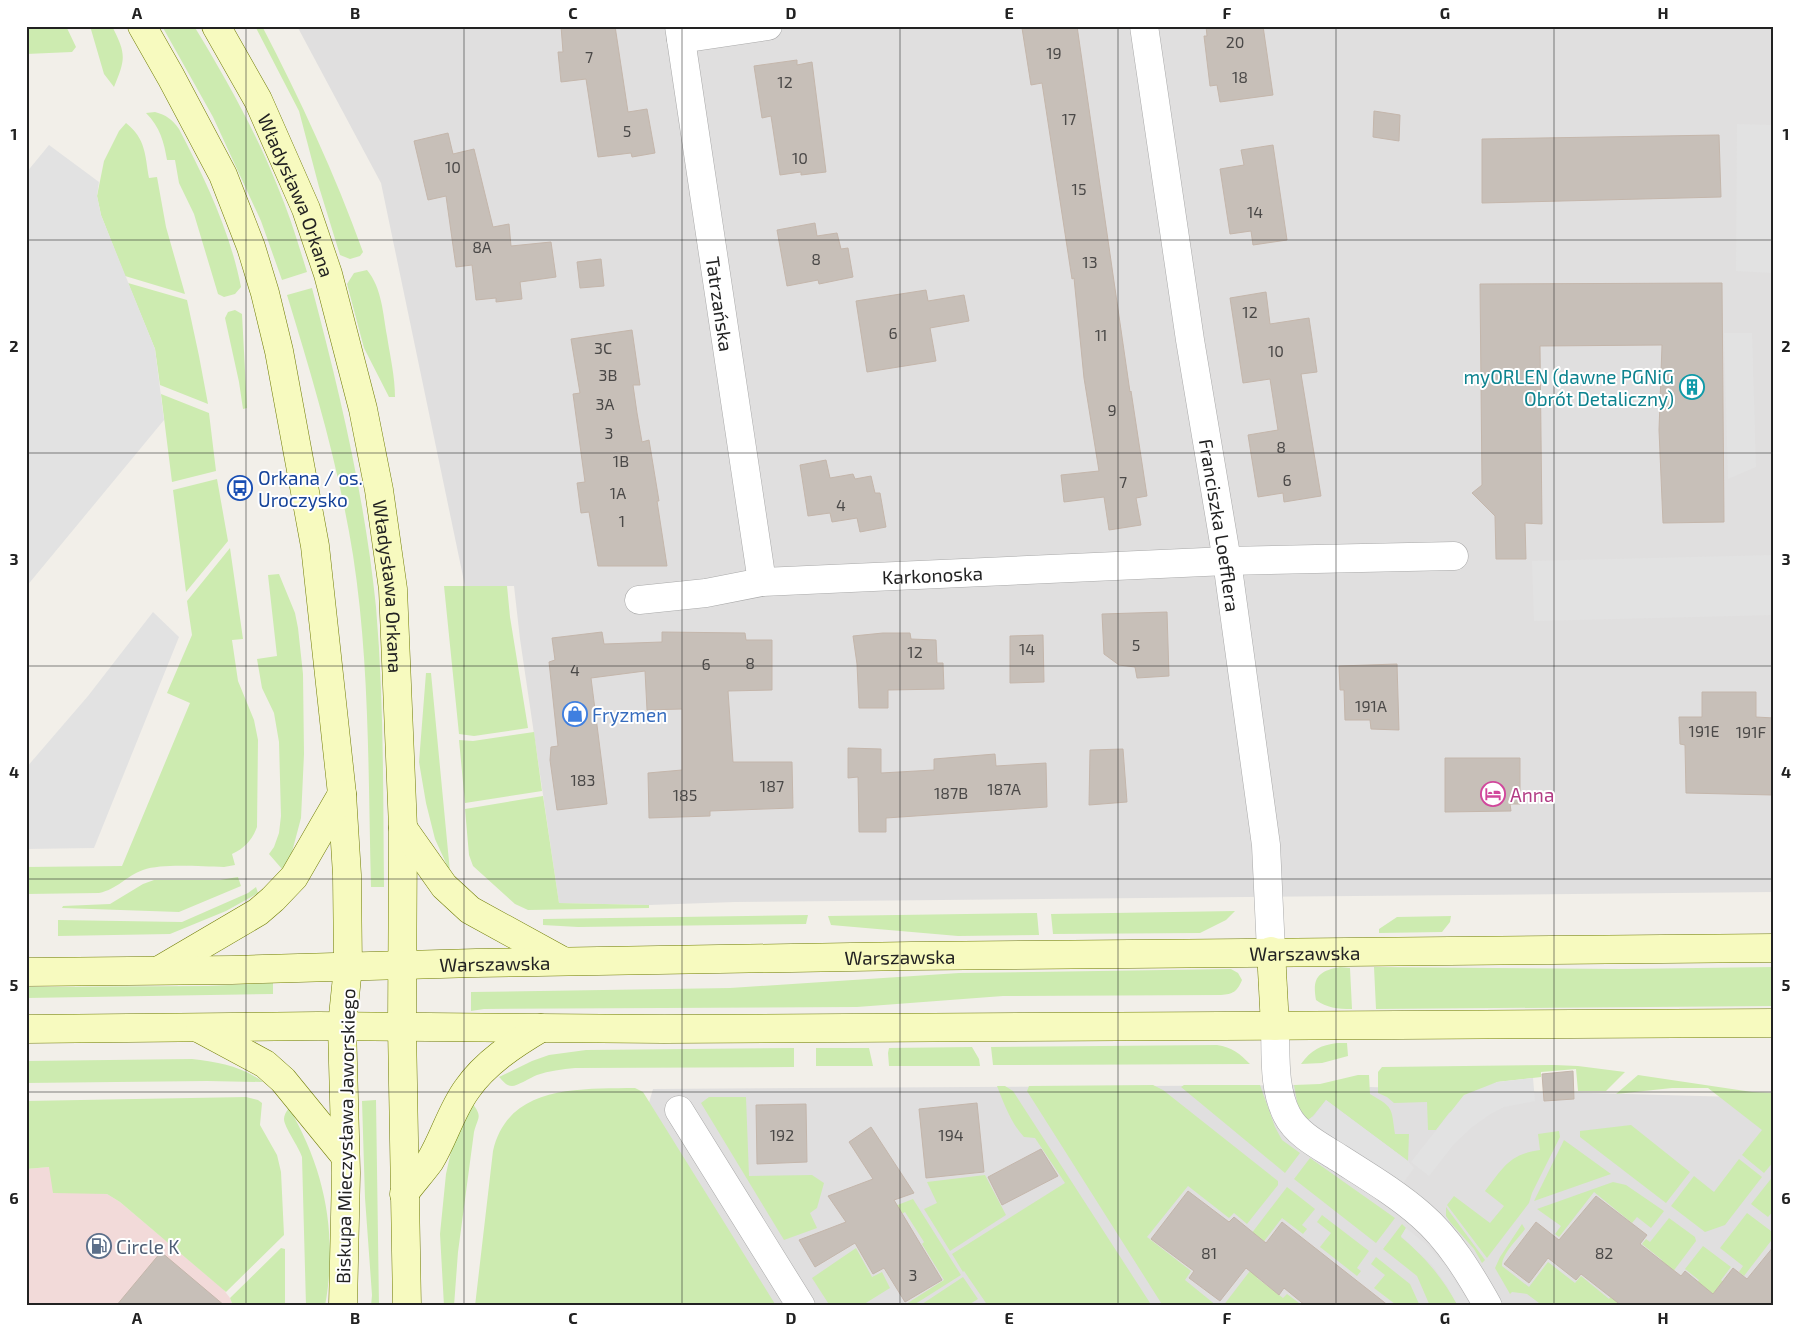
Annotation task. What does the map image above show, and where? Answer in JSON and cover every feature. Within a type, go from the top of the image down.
[{"type":"street","points":[[142,26],[223,175],[251,247],[265,293],[279,351],[315,546],[342,794],[347,876],[348,967]]},
{"type":"street","name":"Władysława Orkana","points":[[216,26],[258,100],[306,209],[328,274],[363,409],[379,490],[392,589],[402,828],[402,1028]]},
{"type":"street","points":[[680,33],[768,26]]},
{"type":"street","name":"Franciszka Loefflera","points":[[1144,26],[1190,340],[1227,561],[1266,846],[1275,1026]]},
{"type":"street","name":"Tatrzańska","points":[[680,33],[762,582]]},
{"type":"street","name":"Karkonoska","points":[[639,600],[706,593],[762,582],[1227,561],[1454,556]]},
{"type":"street","points":[[159,970],[250,917],[273,899],[294,877],[342,794]]},
{"type":"street","points":[[402,828],[444,886],[470,910],[564,961]]},
{"type":"street","name":"Warszawska","points":[[26,972],[402,966],[564,961],[1774,948]]},
{"type":"street","name":"Biskupa Mieczysława Jaworskiego","points":[[343,1306],[346,1223],[342,1026],[348,967]]},
{"type":"street","points":[[26,1029],[342,1026],[541,1028],[1774,1023]]},
{"type":"street","points":[[1275,1026],[1277,1081],[1287,1116],[1292,1124],[1299,1131],[1388,1190],[1421,1215],[1464,1266],[1488,1306]]},
{"type":"street","points":[[198,1028],[265,1064],[302,1102],[345,1156]]},
{"type":"street","points":[[402,1028],[407,1306]]},
{"type":"street","points":[[404,1194],[430,1160],[452,1113],[471,1083],[506,1050],[541,1028]]},
{"type":"street","points":[[679,1110],[801,1306]]},
{"type":"shaded area","points":[[297,26],[1774,26],[1774,892],[735,902],[649,905],[559,903],[520,639],[514,586],[465,586],[381,183]]},
{"type":"shaded area","points":[[1737,124],[1774,125],[1774,273],[1736,271]]},
{"type":"shaded area","points":[[49,145],[99,182],[97,196],[101,215],[155,349],[164,420],[26,587],[26,173]]},
{"type":"shaded area","points":[[1724,333],[1752,333],[1756,467],[1728,479]]},
{"type":"shaded area","points":[[1774,555],[1774,615],[1534,621],[1532,561]]},
{"type":"shaded area","points":[[153,612],[179,637],[94,848],[26,849],[26,768],[88,696]]},
{"type":"shaded area","points":[[1533,1078],[1535,1101],[1504,1107],[1472,1127],[1454,1144],[1429,1176],[1411,1162],[1464,1095],[1497,1082]]},
{"type":"shaded area","points":[[1294,1085],[1774,1098],[1774,1306],[589,1306],[653,1089]]},
{"type":"shaded area","points":[[1326,1100],[1408,1161],[1414,1168],[1401,1186],[1308,1120],[1314,1116]]},
{"type":"shaded area","name":"Circle K","points":[[49,1167],[88,1192],[107,1194],[120,1202],[223,1289],[233,1306],[26,1306],[26,1169]]},
{"type":"shaded area","points":[[1406,1228],[1427,1245],[1446,1267],[1471,1306],[1458,1306],[1432,1265],[1401,1236]]},
{"type":"green space","points":[[26,26],[66,26],[76,47],[72,52],[26,54]]},
{"type":"green space","points":[[90,26],[112,26],[120,43],[123,56],[121,69],[114,87],[104,74]]},
{"type":"green space","points":[[162,26],[194,26],[206,45],[239,104],[268,164],[289,217],[307,272],[282,280],[261,221],[213,117]]},
{"type":"green space","points":[[255,26],[262,26],[316,137],[341,194],[363,252],[360,256],[350,259],[340,255],[319,187],[299,111]]},
{"type":"green space","points":[[155,112],[168,118],[179,129],[216,206],[230,246],[241,287],[235,294],[224,297],[218,294],[194,214],[179,183],[175,160],[167,160],[161,135],[146,113]]},
{"type":"green space","points":[[126,123],[133,129],[144,148],[149,178],[157,177],[166,227],[185,294],[125,276],[101,215],[97,196],[104,161],[119,131]]},
{"type":"green space","points":[[367,270],[376,285],[381,302],[395,397],[389,397],[364,348],[347,284],[354,273]]},
{"type":"green space","points":[[128,283],[187,300],[208,404],[160,385],[155,349]]},
{"type":"green space","points":[[312,288],[350,446],[365,526],[376,607],[383,747],[384,887],[371,887],[363,638],[353,555],[333,456],[316,391],[287,295]]},
{"type":"green space","points":[[235,310],[242,314],[247,408],[243,409],[225,318],[228,312]]},
{"type":"green space","points":[[161,394],[209,413],[216,471],[172,482]]},
{"type":"green space","points":[[217,479],[228,541],[186,592],[173,490]]},
{"type":"green space","points":[[230,548],[243,639],[232,640],[238,681],[254,720],[258,740],[257,827],[253,836],[241,849],[232,854],[235,865],[224,867],[172,866],[152,868],[143,870],[112,889],[99,893],[26,894],[26,867],[122,866],[190,703],[167,693],[192,635],[187,601]]},
{"type":"green space","points":[[279,574],[295,613],[298,628],[303,674],[304,754],[301,818],[292,852],[282,869],[269,854],[274,847],[279,833],[281,816],[279,742],[274,713],[262,688],[257,659],[277,656],[268,575]]},
{"type":"green space","points":[[444,586],[507,586],[510,617],[528,728],[474,736],[459,734]]},
{"type":"green space","points":[[426,673],[431,673],[450,872],[435,839],[419,762]]},
{"type":"green space","points":[[534,732],[542,791],[465,803],[459,740],[473,741]]},
{"type":"green space","points":[[543,796],[559,903],[649,905],[649,908],[528,910],[515,904],[473,866],[469,855],[465,809]]},
{"type":"green space","points":[[238,877],[241,886],[179,912],[62,908],[63,906],[110,904],[143,884],[154,880],[220,880]]},
{"type":"green space","points":[[256,887],[258,893],[226,911],[170,934],[58,936],[58,920],[182,922],[248,893]]},
{"type":"green space","points":[[1235,911],[1226,920],[1200,933],[1053,934],[1051,914]]},
{"type":"green space","points":[[1037,913],[1039,935],[958,936],[831,925],[828,916]]},
{"type":"green space","points":[[808,915],[806,924],[578,927],[543,925],[543,919]]},
{"type":"green space","points":[[1451,916],[1450,922],[1442,932],[1379,933],[1379,929],[1397,917]]},
{"type":"green space","points":[[1340,967],[1350,968],[1352,1009],[1332,1008],[1316,1000],[1315,986],[1318,977],[1326,971]]},
{"type":"green space","points":[[1374,967],[1622,969],[1774,967],[1774,1006],[1376,1009]]},
{"type":"green space","points":[[1231,969],[1238,973],[1242,980],[1234,992],[1221,995],[1003,996],[857,1007],[484,1009],[471,1011],[471,992],[730,988],[959,973]]},
{"type":"green space","points":[[273,983],[273,994],[26,998],[26,987],[208,986]]},
{"type":"green space","points":[[1337,1043],[1347,1043],[1348,1056],[1322,1063],[1301,1064],[1317,1049]]},
{"type":"green space","points":[[1217,1045],[1227,1047],[1250,1064],[993,1065],[991,1047]]},
{"type":"green space","points":[[972,1047],[979,1059],[980,1066],[889,1066],[889,1048]]},
{"type":"green space","points":[[794,1048],[794,1067],[575,1068],[537,1075],[512,1086],[506,1084],[499,1077],[549,1055],[586,1050]]},
{"type":"green space","points":[[816,1048],[869,1048],[873,1066],[816,1066]]},
{"type":"green space","points":[[192,1059],[238,1068],[263,1082],[26,1083],[26,1061]]},
{"type":"green space","points":[[1554,1065],[1625,1072],[1606,1091],[1578,1091],[1576,1069],[1541,1072],[1541,1077],[1497,1082],[1449,1113],[1436,1130],[1428,1130],[1427,1102],[1394,1103],[1378,1093],[1378,1072],[1382,1067]]},
{"type":"green space","points":[[1358,1075],[1369,1075],[1370,1094],[1390,1109],[1395,1134],[1409,1134],[1408,1161],[1326,1100],[1308,1120],[1298,1107],[1294,1085],[1320,1084]]},
{"type":"green space","points":[[1638,1075],[1752,1092],[1774,1093],[1774,1161],[1764,1173],[1742,1155],[1762,1130],[1708,1088],[1672,1088],[1616,1094]]},
{"type":"green space","points":[[1153,1085],[1163,1090],[1278,1181],[1278,1185],[1247,1224],[1234,1213],[1229,1218],[1188,1186],[1147,1237],[1191,1271],[1185,1280],[1217,1306],[1163,1306],[1027,1091],[1029,1086]]},
{"type":"green space","points":[[1184,1085],[1260,1085],[1275,1127],[1282,1140],[1300,1153],[1285,1173],[1181,1087]]},
{"type":"green space","points":[[997,1086],[1005,1086],[1013,1091],[1152,1306],[988,1306],[963,1272],[952,1254],[1065,1183],[1035,1138],[1024,1137],[1019,1132],[1008,1113]]},
{"type":"green space","points":[[635,1088],[643,1092],[775,1304],[761,1306],[475,1306],[493,1151],[501,1129],[514,1113],[530,1102],[549,1095],[592,1089]]},
{"type":"green space","points":[[246,1097],[262,1103],[260,1125],[277,1155],[281,1172],[284,1235],[226,1292],[120,1202],[107,1194],[53,1193],[49,1167],[26,1169],[26,1101]]},
{"type":"green space","points":[[709,1097],[746,1097],[749,1176],[812,1175],[824,1183],[817,1208],[810,1213],[817,1228],[784,1240],[701,1103]]},
{"type":"green space","points":[[376,1100],[379,1306],[371,1306],[362,1101]]},
{"type":"green space","points":[[472,1103],[478,1111],[479,1117],[474,1132],[458,1252],[454,1306],[444,1306],[440,1234],[446,1174],[454,1138]]},
{"type":"green space","points":[[289,1108],[312,1155],[325,1203],[329,1228],[330,1254],[325,1306],[306,1306],[302,1157],[285,1123],[284,1116]]},
{"type":"green space","points":[[1631,1125],[1690,1172],[1666,1203],[1580,1137],[1580,1131]]},
{"type":"green space","points":[[1559,1131],[1560,1137],[1532,1193],[1529,1203],[1487,1258],[1447,1205],[1454,1196],[1490,1223],[1504,1206],[1485,1191],[1508,1163],[1521,1155],[1540,1150],[1538,1134]]},
{"type":"green space","points":[[1564,1140],[1611,1174],[1534,1201]]},
{"type":"green space","points":[[1310,1158],[1395,1218],[1376,1243],[1294,1179]]},
{"type":"green space","points":[[1739,1159],[1762,1177],[1725,1225],[1705,1232],[1671,1206],[1694,1176],[1714,1192]]},
{"type":"green space","points":[[985,1175],[1006,1215],[950,1251],[924,1209],[937,1203],[927,1182]]},
{"type":"green space","points":[[1774,1175],[1774,1210],[1768,1217],[1751,1204]]},
{"type":"green space","points":[[1613,1182],[1626,1185],[1664,1211],[1651,1228],[1637,1217],[1632,1223],[1594,1192],[1559,1237],[1555,1234],[1561,1226],[1537,1209]]},
{"type":"green space","points":[[1287,1187],[1315,1209],[1302,1225],[1307,1229],[1303,1234],[1282,1218],[1255,1253],[1248,1238]]},
{"type":"green space","points":[[913,1199],[961,1275],[912,1306],[903,1306],[944,1280],[922,1244],[924,1242],[905,1212],[859,1239],[849,1224]]},
{"type":"green space","points":[[1446,1207],[1485,1260],[1482,1263],[1474,1249],[1446,1216]]},
{"type":"green space","points":[[1747,1213],[1771,1231],[1774,1228],[1774,1237],[1744,1276],[1739,1272],[1743,1266],[1720,1248]]},
{"type":"green space","points":[[1322,1215],[1369,1251],[1357,1268],[1361,1271],[1357,1276],[1320,1247],[1331,1233],[1317,1222]]},
{"type":"green space","points":[[1669,1218],[1695,1237],[1696,1241],[1672,1273],[1654,1270],[1662,1260],[1642,1244],[1646,1239],[1650,1242]]},
{"type":"green space","points":[[1402,1224],[1406,1228],[1401,1237],[1433,1268],[1458,1306],[1430,1306],[1417,1276],[1383,1249]]},
{"type":"green space","points":[[1522,1224],[1525,1229],[1507,1251],[1502,1266],[1529,1287],[1548,1262],[1575,1283],[1581,1276],[1609,1299],[1613,1294],[1621,1301],[1617,1306],[1543,1306],[1527,1294],[1512,1292],[1510,1294],[1495,1268]]},
{"type":"green space","points":[[1703,1246],[1731,1267],[1721,1280],[1726,1284],[1709,1306],[1687,1295],[1699,1280],[1685,1269]]},
{"type":"green space","points":[[281,1248],[285,1249],[285,1306],[233,1306],[230,1298]]},
{"type":"green space","points":[[856,1248],[872,1277],[882,1272],[890,1288],[861,1306],[830,1306],[812,1278]]},
{"type":"green space","points":[[1376,1257],[1410,1284],[1420,1306],[1395,1306],[1395,1304],[1374,1288],[1385,1275],[1371,1264]]},
{"type":"green space","points":[[1253,1267],[1260,1273],[1257,1278],[1283,1298],[1287,1294],[1303,1306],[1223,1306]]},
{"type":"green space","points":[[963,1277],[978,1299],[967,1306],[919,1306]]},
{"type":"building","points":[[561,26],[615,26],[628,112],[647,109],[655,153],[632,157],[631,153],[598,157],[586,79],[561,82],[558,52],[563,52]]},
{"type":"building","points":[[1035,26],[1077,26],[1147,496],[1136,498],[1141,525],[1109,530],[1104,497],[1064,502],[1061,475],[1099,471],[1084,378],[1074,278],[1072,279],[1042,83],[1031,85],[1022,28]]},
{"type":"building","points":[[1206,26],[1263,26],[1273,95],[1220,102],[1217,85],[1210,86],[1204,36],[1207,36]]},
{"type":"building","points":[[797,60],[797,65],[812,62],[826,172],[801,175],[801,172],[780,175],[771,116],[762,118],[754,66]]},
{"type":"building","points":[[1374,111],[1400,115],[1399,141],[1373,137]]},
{"type":"building","points":[[448,133],[453,154],[474,149],[493,227],[509,224],[511,246],[551,242],[556,277],[520,282],[522,299],[496,302],[496,298],[476,300],[472,265],[456,267],[446,196],[428,200],[414,141]]},
{"type":"building","points":[[1719,135],[1721,197],[1482,203],[1482,139]]},
{"type":"building","points":[[1273,145],[1287,240],[1253,245],[1251,231],[1230,234],[1220,169],[1244,165],[1241,150]]},
{"type":"building","points":[[815,223],[817,236],[837,233],[841,249],[848,248],[853,277],[819,284],[818,280],[787,286],[777,230]]},
{"type":"building","points":[[601,259],[604,286],[580,288],[577,262]]},
{"type":"building","points":[[1722,283],[1724,522],[1663,523],[1659,430],[1662,345],[1540,346],[1542,524],[1525,523],[1526,559],[1496,559],[1495,516],[1472,493],[1482,485],[1480,284]]},
{"type":"building","points":[[926,290],[928,301],[964,295],[969,321],[930,328],[936,361],[867,372],[856,301]]},
{"type":"building","points":[[1266,292],[1270,324],[1309,318],[1317,372],[1301,374],[1321,496],[1284,502],[1283,493],[1258,497],[1248,435],[1278,430],[1270,379],[1243,383],[1230,298]]},
{"type":"building","points":[[632,330],[640,385],[633,385],[637,413],[642,442],[649,440],[667,566],[598,566],[589,512],[581,513],[577,483],[585,482],[573,394],[580,393],[571,339]]},
{"type":"building","points":[[826,460],[830,478],[853,474],[855,479],[871,476],[875,493],[880,493],[886,527],[860,532],[857,518],[832,522],[830,513],[808,516],[800,465]]},
{"type":"building","points":[[1167,612],[1169,676],[1137,678],[1135,667],[1119,665],[1104,654],[1102,614]]},
{"type":"building","points":[[602,632],[604,644],[662,642],[662,632],[745,633],[746,640],[772,640],[772,690],[728,691],[733,762],[792,762],[793,808],[710,811],[710,816],[649,818],[648,773],[682,770],[682,709],[647,710],[645,671],[591,678],[607,804],[557,810],[550,760],[551,747],[558,746],[549,662],[555,660],[552,638]]},
{"type":"building","points":[[910,633],[911,639],[936,640],[937,663],[943,663],[944,689],[888,690],[888,708],[859,708],[857,664],[853,636]]},
{"type":"building","points":[[1043,635],[1044,682],[1010,683],[1010,636]]},
{"type":"building","points":[[1397,664],[1399,730],[1371,729],[1370,720],[1345,720],[1344,690],[1340,690],[1339,666]]},
{"type":"building","points":[[1702,692],[1756,692],[1756,717],[1774,718],[1773,795],[1686,793],[1685,745],[1680,744],[1679,717],[1702,717]]},
{"type":"building","points":[[848,748],[881,749],[881,773],[934,770],[934,759],[995,754],[996,766],[1046,763],[1047,807],[886,818],[886,832],[859,832],[858,777],[848,778]]},
{"type":"building","points":[[1123,749],[1127,802],[1089,805],[1090,750]]},
{"type":"building","points":[[1445,758],[1520,758],[1520,804],[1510,804],[1511,811],[1445,812]]},
{"type":"building","points":[[1573,1071],[1574,1099],[1544,1101],[1542,1074]]},
{"type":"building","points":[[977,1103],[984,1172],[926,1178],[919,1109]]},
{"type":"building","points":[[806,1104],[807,1162],[757,1164],[756,1105]]},
{"type":"building","points":[[871,1127],[914,1193],[894,1200],[942,1280],[905,1302],[884,1268],[873,1274],[855,1243],[815,1267],[799,1240],[846,1222],[828,1196],[873,1179],[849,1142]]},
{"type":"building","points":[[1041,1149],[1058,1176],[1002,1205],[988,1177]]},
{"type":"building","points":[[1188,1191],[1229,1222],[1234,1217],[1266,1243],[1282,1222],[1389,1306],[1306,1306],[1284,1288],[1279,1295],[1246,1268],[1220,1301],[1189,1278],[1194,1271],[1151,1239]]},
{"type":"building","points":[[1596,1196],[1647,1235],[1640,1244],[1681,1276],[1685,1271],[1713,1294],[1733,1268],[1747,1279],[1774,1246],[1774,1306],[1622,1306],[1581,1274],[1576,1280],[1548,1258],[1529,1283],[1504,1264],[1536,1222],[1559,1240]]},
{"type":"building","points":[[161,1252],[225,1306],[116,1306]]},
{"type":"place","name":"myORLEN (dawne PGNiG Obrót Detaliczny)","points":[[1692,387]]},
{"type":"place","name":"Orkana / os. Uroczysko","points":[[240,488]]},
{"type":"place","name":"Fryzmen","points":[[575,714]]},
{"type":"place","name":"Anna","points":[[1493,794]]},
{"type":"place","name":"Circle K","points":[[99,1246]]}]
